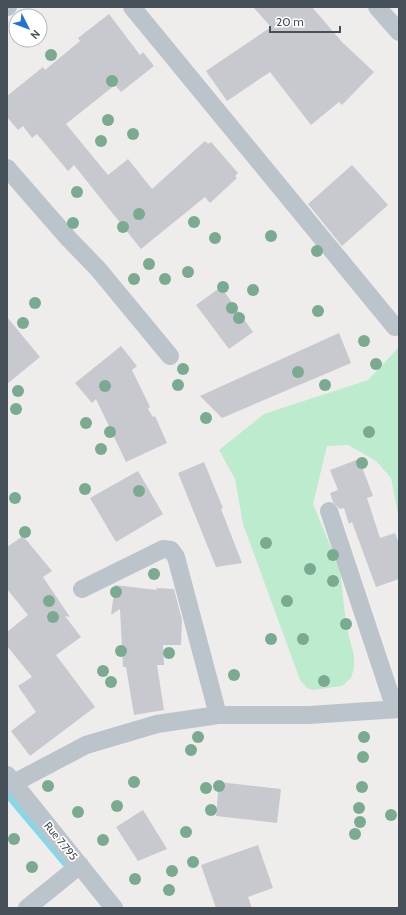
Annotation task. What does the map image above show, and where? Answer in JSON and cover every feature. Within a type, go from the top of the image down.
[{"type":"street","points":[[132,7],[395,327]]},
{"type":"street","points":[[377,7],[399,32]]},
{"type":"street","points":[[7,168],[68,238],[98,269],[137,319],[170,356]]},
{"type":"street","points":[[11,779],[86,745],[157,724],[218,715],[310,715],[397,709],[329,511]]},
{"type":"street","points":[[82,589],[163,548],[171,550],[176,557],[218,715]]},
{"type":"street","name":"Rue 7.795","points":[[11,779],[114,908]]},
{"type":"street","points":[[27,908],[80,865]]},
{"type":"green space","points":[[399,347],[399,520],[391,478],[376,461],[348,445],[327,446],[313,504],[340,569],[346,624],[354,656],[354,668],[351,678],[342,686],[313,690],[307,688],[300,680],[243,524],[235,479],[219,450],[264,414],[368,380]]},
{"type":"building","points":[[253,7],[312,7],[342,42],[374,72],[342,105],[339,102],[311,125],[270,72],[227,101],[206,71],[271,27]]},
{"type":"building","points":[[109,14],[140,55],[143,52],[154,66],[121,92],[115,85],[66,124],[108,175],[128,159],[152,189],[205,141],[208,144],[211,142],[238,173],[235,176],[237,178],[210,203],[205,197],[141,249],[74,165],[68,171],[37,134],[32,138],[23,126],[18,130],[7,117],[7,96],[43,67],[45,70],[80,41],[78,38]]},
{"type":"building","points":[[352,165],[388,205],[342,246],[308,204]]},
{"type":"building","points":[[221,287],[253,332],[229,349],[196,305]]},
{"type":"building","points":[[7,317],[40,357],[7,384]]},
{"type":"building","points":[[339,333],[351,363],[222,418],[200,396]]},
{"type":"building","points":[[121,346],[137,366],[132,370],[150,407],[148,409],[153,417],[155,416],[167,443],[126,462],[96,399],[92,403],[75,383]]},
{"type":"building","points":[[359,459],[373,496],[367,498],[380,538],[395,533],[399,544],[399,579],[376,587],[352,522],[349,524],[344,508],[340,509],[333,502],[330,493],[338,490],[330,470]]},
{"type":"building","points":[[204,462],[223,508],[221,509],[242,563],[216,567],[178,473]]},
{"type":"building","points":[[138,471],[163,514],[116,542],[90,498]]},
{"type":"building","points":[[23,536],[52,571],[43,577],[70,617],[65,616],[81,637],[56,655],[95,707],[30,756],[11,731],[36,712],[18,686],[32,677],[7,646],[7,632],[28,615],[7,589],[7,547]]},
{"type":"building","points":[[115,585],[157,590],[156,588],[174,589],[182,620],[181,645],[163,645],[164,665],[157,665],[164,710],[134,715],[126,667],[123,667],[120,609],[111,615]]},
{"type":"building","points":[[219,782],[281,789],[277,823],[216,816]]},
{"type":"building","points":[[143,810],[167,849],[138,861],[116,827]]},
{"type":"building","points":[[258,845],[273,888],[248,897],[252,908],[216,908],[201,865]]},
{"type":"waterway","points":[[7,794],[65,863]]}]
